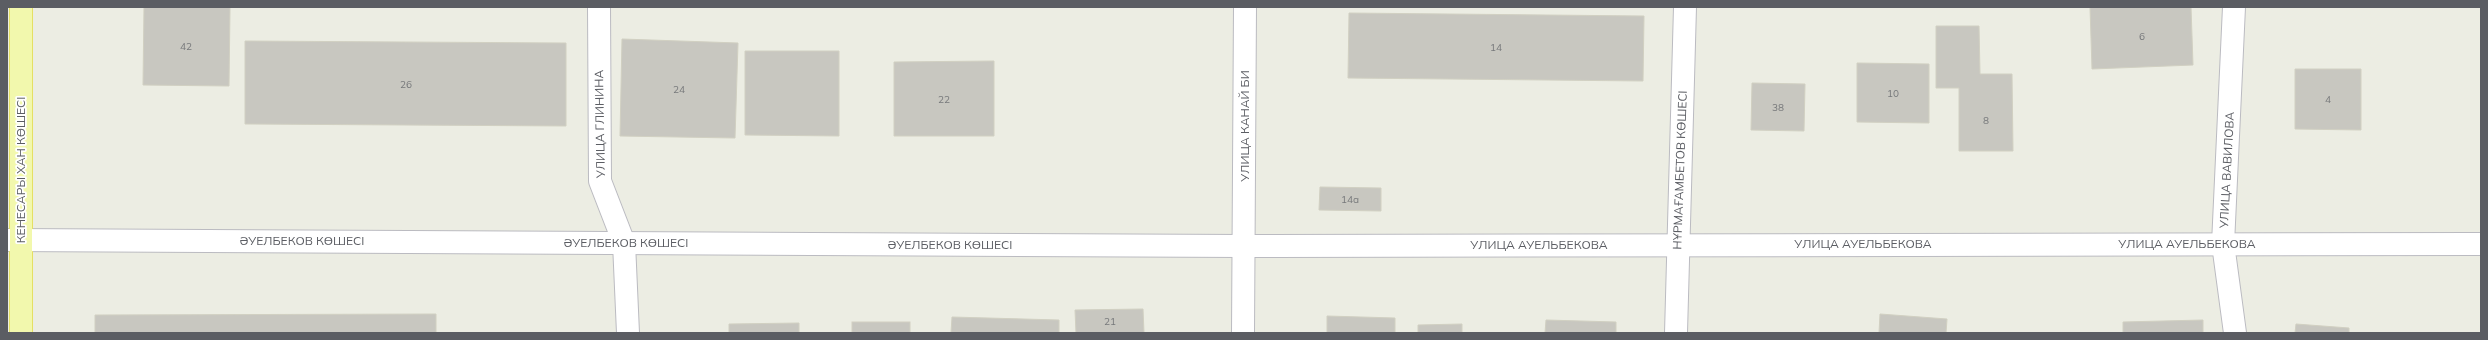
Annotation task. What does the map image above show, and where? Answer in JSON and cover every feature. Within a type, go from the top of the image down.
[{"type":"main road","name":"КЕНЕСАРЫ ХАН КӨШЕСІ","points":[[21,7],[14,240],[21,333]]},
{"type":"street","name":"УЛИЦА ГЛИНИНА","points":[[599,7],[600,181],[624,243],[628,333]]},
{"type":"street","name":"УЛИЦА КАНАЙ БИ","points":[[1243,333],[1245,7]]},
{"type":"street","name":"НҰРМАҒАМБЕТОВ КӨШЕСІ","points":[[1676,333],[1685,7]]},
{"type":"street","name":"УЛИЦА ВАВИЛОВА","points":[[2234,7],[2224,244],[2235,333]]},
{"type":"street","name":"ӘУЕЛБЕКОВ КӨШЕСІ","points":[[14,240],[1244,246]]},
{"type":"street","name":"УЛИЦА АУЕЛЬБЕКОВА","points":[[1244,246],[2481,244]]},
{"type":"building","points":[[144,7],[230,7],[229,86],[143,85]]},
{"type":"building","points":[[2090,7],[2191,7],[2193,65],[2092,69]]},
{"type":"building","points":[[1349,13],[1644,16],[1643,81],[1348,78]]},
{"type":"building","points":[[1936,26],[1979,26],[1980,74],[2012,74],[2013,151],[1959,151],[1959,88],[1936,88]]},
{"type":"building","points":[[622,39],[738,43],[735,138],[620,136]]},
{"type":"building","points":[[245,41],[566,43],[566,126],[245,124]]},
{"type":"building","points":[[745,51],[839,51],[839,136],[745,135]]},
{"type":"building","points":[[994,61],[994,136],[894,136],[894,62]]},
{"type":"building","points":[[1857,63],[1929,64],[1929,123],[1857,122]]},
{"type":"building","points":[[2295,69],[2361,69],[2361,130],[2295,129]]},
{"type":"building","points":[[1752,83],[1805,84],[1804,131],[1751,130]]},
{"type":"building","points":[[1320,187],[1381,188],[1381,211],[1319,210]]},
{"type":"building","points":[[1143,309],[1144,333],[1076,333],[1075,310]]},
{"type":"building","points":[[436,314],[436,333],[95,333],[95,315]]},
{"type":"building","points":[[1880,314],[1947,319],[1946,333],[1879,333]]},
{"type":"building","points":[[1327,316],[1395,318],[1395,333],[1327,333]]},
{"type":"building","points":[[952,317],[1059,320],[1059,333],[951,333]]},
{"type":"building","points":[[1546,320],[1616,322],[1616,333],[1545,333]]},
{"type":"building","points":[[2203,320],[2203,333],[2123,333],[2123,322]]},
{"type":"building","points":[[852,322],[910,322],[910,333],[852,333]]},
{"type":"building","points":[[799,323],[799,333],[729,333],[729,324]]},
{"type":"building","points":[[1462,324],[1462,333],[1418,333],[1418,325]]},
{"type":"building","points":[[2296,324],[2349,328],[2349,333],[2295,333]]}]
